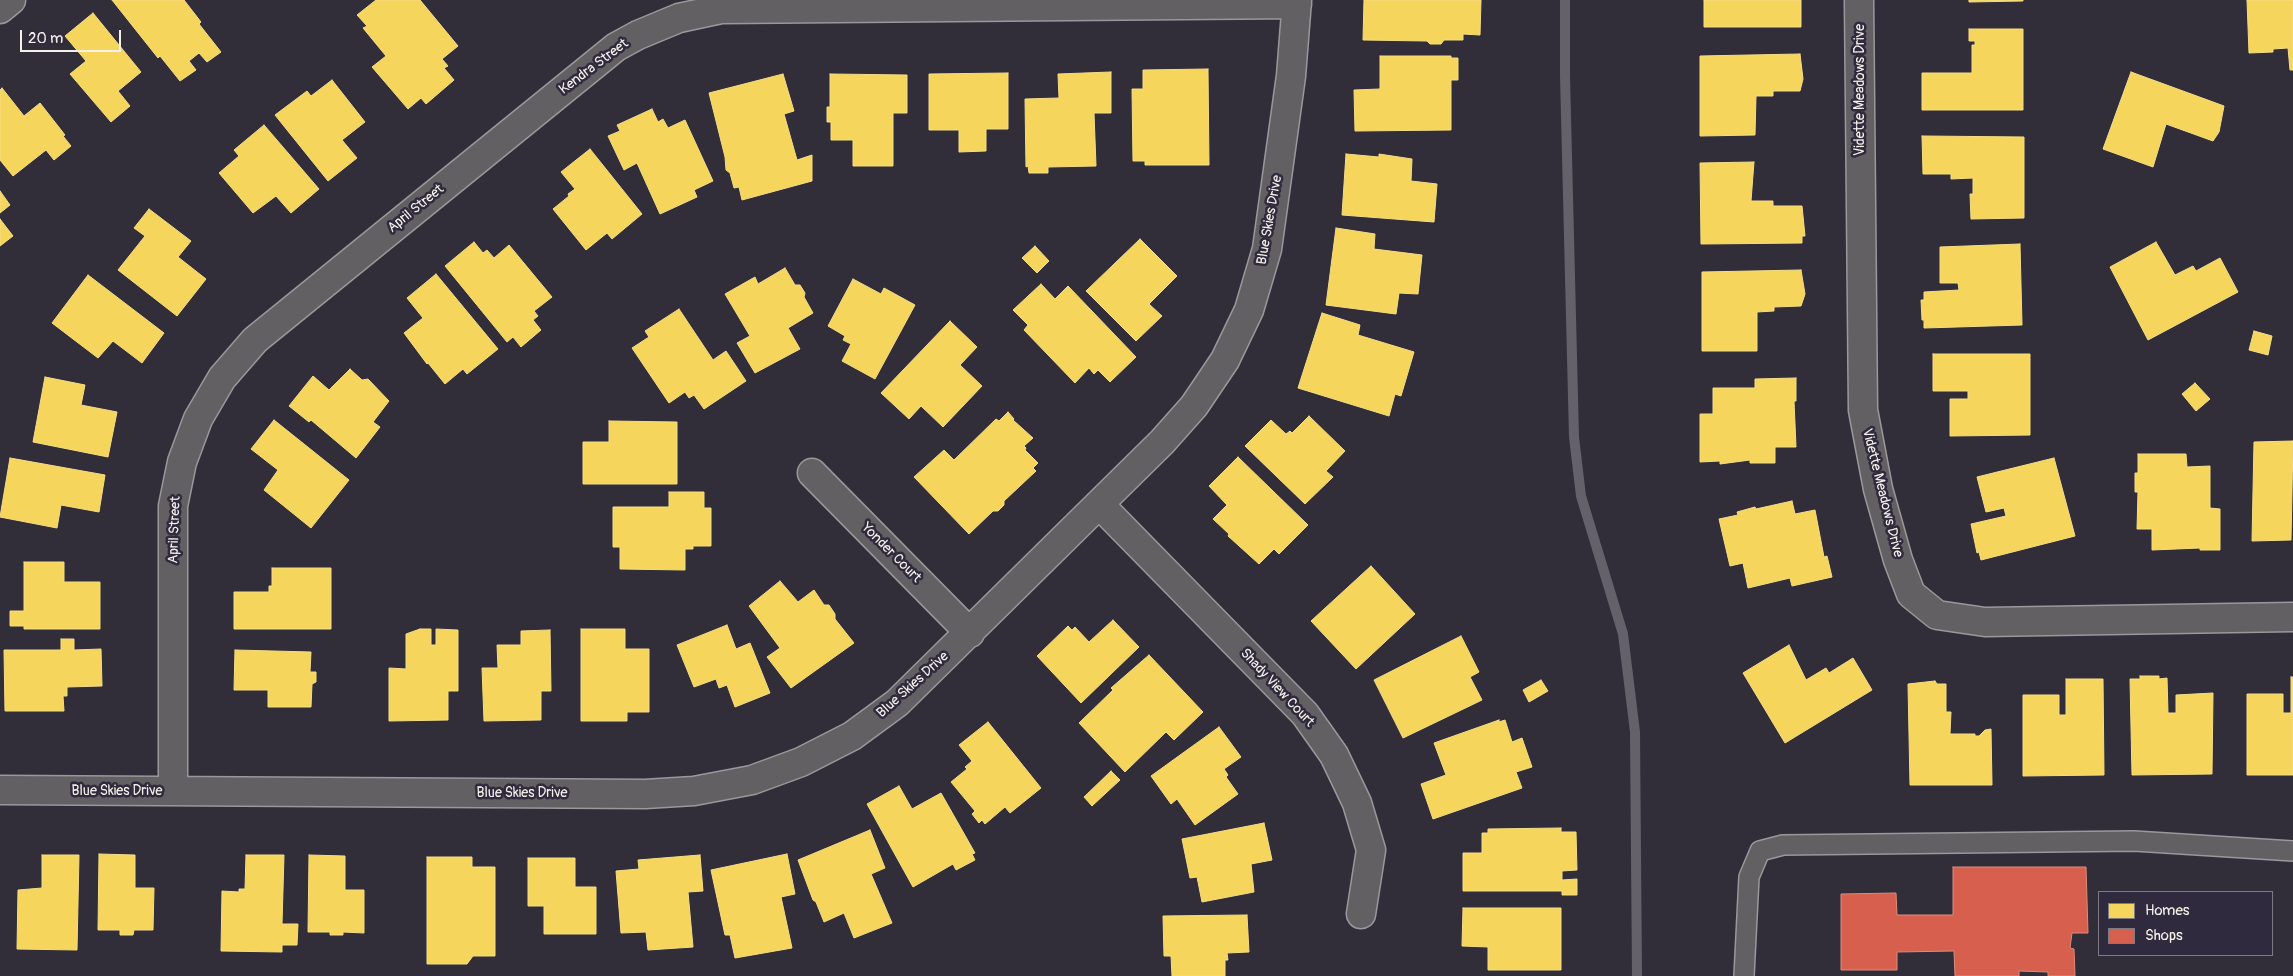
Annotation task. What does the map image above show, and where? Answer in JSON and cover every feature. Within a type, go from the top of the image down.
[{"type":"street","points":[[0,9],[11,0]]},
{"type":"street","name":"Vidette Meadows Drive","points":[[1859,0],[1863,410],[1878,489],[1898,560],[1911,594],[1937,615],[1986,622],[2293,618]]},
{"type":"street","name":"Kendra Street","points":[[455,178],[616,47],[638,35],[679,18],[721,9],[1297,2]]},
{"type":"street","name":"Blue Skies Drive","points":[[0,790],[646,794],[694,791],[752,780],[801,762],[852,736],[897,703],[1162,442],[1194,406],[1225,360],[1249,310],[1267,249],[1291,76],[1297,2]]},
{"type":"street","name":"April Street","points":[[173,791],[174,506],[182,462],[198,419],[222,378],[255,340],[455,178]]},
{"type":"street","name":"Yonder Court","points":[[812,473],[970,633]]},
{"type":"street","name":"Shady View Court","points":[[1100,504],[1304,714],[1334,755],[1357,803],[1370,850],[1361,914]]},
{"type":"lane","points":[[1744,976],[1749,877],[1760,851],[1783,844],[2134,841],[2293,852]]},
{"type":"building: Homes","points":[[112,0],[184,0],[201,22],[199,24],[221,52],[207,62],[199,53],[189,61],[196,70],[180,81],[160,56],[158,58]]},
{"type":"building: Homes","points":[[376,0],[420,0],[458,46],[442,59],[448,66],[444,68],[454,80],[426,104],[421,98],[408,109],[372,67],[386,56],[363,28],[367,26],[357,15]]},
{"type":"building: Homes","points":[[1364,0],[1481,0],[1480,35],[1463,34],[1463,40],[1444,40],[1441,44],[1430,44],[1427,41],[1363,40]]},
{"type":"building: Homes","points":[[1704,0],[1801,0],[1801,27],[1704,27]]},
{"type":"building: Homes","points":[[1969,0],[2023,0],[2023,1],[1969,2]]},
{"type":"building: Homes","points":[[2247,0],[2293,0],[2293,70],[2290,70],[2288,48],[2273,49],[2273,52],[2249,53]]},
{"type":"building: Homes","points":[[93,13],[141,72],[118,91],[130,106],[111,122],[70,74],[86,61],[65,36]]},
{"type":"building: Homes","points":[[1969,29],[2023,29],[2023,110],[1922,110],[1922,73],[1972,73],[1972,45],[1975,45],[1975,41],[1969,41]]},
{"type":"building: Homes","points":[[1800,54],[1803,79],[1800,91],[1773,91],[1773,96],[1756,96],[1755,135],[1700,136],[1700,56]]},
{"type":"building: Homes","points":[[1380,56],[1451,56],[1451,58],[1458,58],[1458,80],[1451,80],[1451,130],[1355,131],[1354,90],[1380,89]]},
{"type":"building: Homes","points":[[1208,69],[1209,165],[1145,165],[1145,161],[1133,161],[1132,89],[1143,89],[1143,70]]},
{"type":"building: Homes","points":[[1111,72],[1111,113],[1094,113],[1096,166],[1048,167],[1048,173],[1029,173],[1028,166],[1026,167],[1025,99],[1059,98],[1058,74]]},
{"type":"building: Homes","points":[[2131,72],[2224,106],[2219,132],[2213,141],[2166,124],[2153,167],[2103,149]]},
{"type":"building: Homes","points":[[1008,73],[1008,129],[986,129],[986,151],[959,152],[959,130],[929,130],[929,74]]},
{"type":"building: Homes","points":[[783,74],[794,111],[784,114],[797,160],[812,155],[812,181],[742,200],[739,187],[734,188],[730,173],[726,170],[725,157],[709,93]]},
{"type":"building: Homes","points":[[830,74],[907,75],[907,113],[893,113],[893,166],[853,166],[853,140],[831,140],[831,122],[827,122],[827,107],[830,107]]},
{"type":"building: Homes","points":[[332,80],[365,122],[342,140],[357,158],[328,181],[275,115],[307,91],[311,96]]},
{"type":"building: Homes","points":[[2,88],[24,116],[40,103],[65,135],[63,136],[71,146],[54,160],[46,150],[13,176],[0,160],[0,90]]},
{"type":"building: Homes","points":[[652,109],[658,122],[663,119],[668,128],[685,120],[713,181],[694,190],[697,197],[660,214],[637,163],[624,170],[608,136],[620,131],[617,125]]},
{"type":"building: Homes","points":[[264,125],[319,189],[291,213],[276,196],[253,213],[219,173],[239,156],[234,150]]},
{"type":"building: Homes","points":[[1922,136],[2024,137],[2024,218],[1971,219],[1970,194],[1973,194],[1973,178],[1951,179],[1951,174],[1923,174]]},
{"type":"building: Homes","points":[[590,149],[642,214],[612,239],[607,233],[586,250],[553,209],[575,189],[561,172]]},
{"type":"building: Homes","points":[[1346,154],[1379,157],[1379,154],[1412,159],[1411,181],[1437,184],[1434,222],[1342,215]]},
{"type":"building: Homes","points":[[1754,162],[1751,201],[1773,201],[1773,206],[1802,206],[1805,236],[1802,236],[1802,243],[1701,244],[1700,163]]},
{"type":"building: Homes","points":[[0,191],[10,205],[0,213]]},
{"type":"building: Homes","points":[[149,209],[191,241],[178,257],[206,279],[177,316],[118,270],[145,236],[134,228]]},
{"type":"building: Homes","points":[[0,219],[13,236],[0,246]]},
{"type":"building: Homes","points":[[1336,228],[1375,234],[1374,249],[1422,255],[1418,294],[1399,293],[1396,314],[1326,305]]},
{"type":"building: Homes","points":[[1140,239],[1177,276],[1149,304],[1162,316],[1136,341],[1086,291]]},
{"type":"building: Homes","points":[[474,242],[483,253],[487,250],[494,258],[509,245],[552,297],[534,311],[538,316],[533,320],[541,330],[521,347],[513,337],[507,342],[445,266]]},
{"type":"building: Homes","points":[[2156,242],[2175,275],[2193,266],[2196,271],[2220,258],[2238,292],[2148,340],[2110,267]]},
{"type":"building: Homes","points":[[2020,244],[2022,325],[1924,328],[1921,300],[1924,300],[1924,292],[1959,290],[1958,283],[1940,283],[1940,247]]},
{"type":"building: Homes","points":[[1035,246],[1049,261],[1037,273],[1022,258]]},
{"type":"building: Homes","points":[[785,268],[795,285],[800,285],[805,293],[804,297],[813,313],[788,328],[800,349],[755,373],[737,343],[750,336],[725,294],[755,277],[758,284]]},
{"type":"building: Homes","points":[[1801,270],[1805,294],[1801,306],[1774,307],[1774,311],[1757,312],[1757,351],[1702,351],[1702,272]]},
{"type":"building: Homes","points":[[436,274],[498,349],[467,374],[463,369],[445,384],[404,333],[423,318],[407,298]]},
{"type":"building: Homes","points":[[88,275],[164,333],[142,363],[113,341],[98,358],[52,323]]},
{"type":"building: Homes","points":[[853,279],[881,294],[884,288],[915,305],[875,379],[842,361],[851,344],[843,340],[845,336],[828,326]]},
{"type":"building: Homes","points":[[1041,284],[1055,299],[1068,286],[1136,357],[1110,382],[1098,370],[1094,374],[1089,368],[1075,383],[1024,330],[1028,325],[1013,310]]},
{"type":"building: Homes","points":[[679,309],[713,360],[726,351],[746,381],[704,409],[694,395],[689,398],[685,392],[669,403],[632,348],[649,337],[645,331]]},
{"type":"building: Homes","points":[[1322,313],[1360,325],[1358,335],[1414,352],[1401,396],[1395,394],[1389,416],[1298,388]]},
{"type":"building: Homes","points":[[950,321],[977,347],[960,365],[982,386],[943,427],[921,406],[909,419],[881,393]]},
{"type":"building: Homes","points":[[2254,331],[2272,336],[2268,355],[2249,350]]},
{"type":"building: Homes","points":[[1933,354],[2030,354],[2030,435],[1950,436],[1950,399],[1968,399],[1968,391],[1933,391]]},
{"type":"building: Homes","points":[[350,369],[362,380],[368,379],[389,401],[373,422],[380,427],[356,458],[311,420],[309,422],[289,406],[313,376],[329,390]]},
{"type":"building: Homes","points":[[45,377],[85,385],[81,405],[117,412],[108,457],[33,442]]},
{"type":"building: Homes","points":[[1796,378],[1796,401],[1794,401],[1796,447],[1775,447],[1775,463],[1750,463],[1750,460],[1720,464],[1720,461],[1700,462],[1700,414],[1713,414],[1713,388],[1755,388],[1755,379]]},
{"type":"building: Homes","points":[[2195,383],[2210,399],[2196,411],[2182,394]]},
{"type":"building: Homes","points":[[1008,412],[1013,420],[1033,438],[1024,446],[1025,450],[1038,463],[1033,468],[1036,471],[1004,501],[1004,505],[998,511],[993,511],[969,534],[914,477],[944,450],[954,460],[996,419],[999,421]]},
{"type":"building: Homes","points":[[1309,416],[1345,451],[1326,471],[1333,477],[1305,504],[1245,446],[1271,420],[1286,434],[1290,431],[1292,433]]},
{"type":"building: Homes","points":[[274,420],[349,480],[311,528],[264,490],[278,470],[251,449]]},
{"type":"building: Homes","points":[[609,421],[677,422],[677,484],[583,484],[583,442],[609,442]]},
{"type":"building: Homes","points":[[2293,441],[2291,540],[2252,541],[2254,442]]},
{"type":"building: Homes","points":[[2138,454],[2186,454],[2187,467],[2210,466],[2210,508],[2220,509],[2220,550],[2200,550],[2200,548],[2152,550],[2152,529],[2137,529],[2138,492],[2135,492],[2135,473],[2138,473]]},
{"type":"building: Homes","points":[[1238,457],[1308,525],[1279,554],[1274,549],[1259,564],[1228,536],[1229,534],[1213,519],[1227,505],[1209,486]]},
{"type":"building: Homes","points":[[10,458],[105,475],[99,512],[61,505],[57,528],[0,517]]},
{"type":"building: Homes","points":[[2054,458],[2075,536],[1981,560],[1979,552],[1977,553],[1971,524],[2006,516],[2004,508],[1986,512],[1977,477]]},
{"type":"building: Homes","points":[[669,492],[704,492],[704,508],[711,508],[711,546],[693,546],[693,549],[685,549],[685,570],[620,569],[620,547],[613,547],[613,507],[669,507]]},
{"type":"building: Homes","points":[[1792,501],[1795,514],[1815,510],[1824,557],[1827,556],[1832,577],[1792,586],[1790,578],[1748,588],[1743,563],[1730,566],[1719,519],[1738,515],[1737,512],[1755,507],[1756,509]]},
{"type":"building: Homes","points":[[24,562],[64,562],[64,582],[100,582],[100,629],[24,629],[24,626],[10,626],[10,611],[24,611]]},
{"type":"building: Homes","points":[[1371,566],[1415,614],[1356,669],[1311,621]]},
{"type":"building: Homes","points":[[272,568],[331,568],[331,629],[234,629],[234,592],[269,592],[269,586],[272,586]]},
{"type":"building: Homes","points":[[780,581],[798,602],[814,590],[824,605],[829,605],[835,614],[835,619],[854,643],[791,688],[767,657],[780,648],[749,606]]},
{"type":"building: Homes","points":[[1113,620],[1139,647],[1081,703],[1037,656],[1068,626],[1072,630],[1075,627],[1089,642]]},
{"type":"building: Homes","points":[[727,625],[736,649],[750,643],[770,693],[735,707],[727,685],[719,688],[716,679],[694,687],[677,645]]},
{"type":"building: Homes","points":[[420,629],[431,629],[431,645],[436,645],[436,629],[458,630],[458,691],[448,691],[448,720],[389,721],[389,668],[406,669],[406,634]]},
{"type":"building: Homes","points":[[581,629],[625,629],[625,649],[649,649],[649,712],[627,712],[627,721],[581,721]]},
{"type":"building: Homes","points":[[550,630],[551,691],[541,691],[541,720],[484,721],[482,668],[498,668],[497,645],[521,645],[521,631]]},
{"type":"building: Homes","points":[[1461,636],[1479,672],[1470,677],[1482,700],[1403,738],[1374,680]]},
{"type":"building: Homes","points":[[61,639],[74,639],[74,650],[101,649],[102,686],[67,687],[67,696],[63,696],[64,711],[5,711],[4,650],[61,650]]},
{"type":"building: Homes","points":[[1789,645],[1806,680],[1826,668],[1829,673],[1853,658],[1872,690],[1785,743],[1743,673]]},
{"type":"building: Homes","points":[[235,650],[311,652],[310,672],[316,672],[316,682],[312,684],[311,707],[268,707],[268,690],[234,690]]},
{"type":"building: Homes","points":[[1149,655],[1203,712],[1174,740],[1166,732],[1125,772],[1079,723],[1113,690],[1111,688]]},
{"type":"building: Homes","points":[[2140,676],[2159,676],[2159,679],[2167,678],[2168,713],[2176,713],[2176,695],[2213,693],[2212,774],[2132,775],[2130,679],[2140,679]]},
{"type":"building: Homes","points":[[2291,677],[2293,677],[2293,775],[2247,775],[2247,694],[2283,694],[2283,713],[2291,713]]},
{"type":"building: Homes","points":[[2066,679],[2103,679],[2104,775],[2023,776],[2023,695],[2059,695],[2059,715],[2066,715]]},
{"type":"building: Homes","points":[[1541,680],[1548,691],[1529,702],[1523,690]]},
{"type":"building: Homes","points":[[1935,681],[1937,684],[1946,684],[1946,712],[1951,712],[1950,734],[1975,734],[1975,736],[1979,736],[1985,730],[1991,729],[1992,785],[1910,785],[1908,684]]},
{"type":"building: Homes","points":[[1499,720],[1499,722],[1505,720],[1512,742],[1522,738],[1532,767],[1516,772],[1522,788],[1433,819],[1421,784],[1446,775],[1434,743]]},
{"type":"building: Homes","points":[[988,722],[1041,788],[1010,813],[1005,807],[985,824],[982,820],[979,823],[972,814],[975,811],[951,782],[967,769],[965,767],[972,761],[959,745]]},
{"type":"building: Homes","points":[[1219,727],[1241,757],[1224,769],[1228,775],[1226,777],[1238,794],[1195,825],[1177,799],[1171,804],[1151,776]]},
{"type":"building: Homes","points":[[1111,771],[1120,780],[1092,806],[1084,797]]},
{"type":"building: Homes","points":[[899,786],[912,809],[941,793],[975,853],[972,854],[975,860],[956,870],[953,864],[913,887],[867,804]]},
{"type":"building: Homes","points":[[1264,823],[1272,860],[1251,864],[1254,892],[1202,902],[1197,877],[1190,878],[1182,839]]},
{"type":"building: Homes","points":[[1561,828],[1561,832],[1576,832],[1577,870],[1562,871],[1562,880],[1577,879],[1577,895],[1562,895],[1562,891],[1463,891],[1463,853],[1482,853],[1482,833],[1488,833],[1488,829]]},
{"type":"building: Homes","points":[[870,830],[885,868],[871,874],[892,923],[854,938],[844,913],[824,922],[816,902],[813,900],[798,860]]},
{"type":"building: Homes","points":[[99,854],[135,855],[135,888],[154,888],[153,930],[134,930],[133,935],[120,935],[120,930],[98,930]]},
{"type":"building: Homes","points":[[787,854],[795,894],[781,897],[792,948],[735,958],[730,935],[725,935],[711,870]]},
{"type":"building: Homes","points":[[42,855],[79,855],[77,950],[17,949],[18,890],[42,888]]},
{"type":"building: Homes","points":[[246,855],[284,855],[282,924],[298,924],[297,945],[282,945],[282,952],[221,951],[222,891],[239,892],[239,889],[245,889]]},
{"type":"building: Homes","points":[[309,855],[345,856],[345,890],[364,890],[364,933],[343,932],[343,935],[330,935],[330,932],[308,932]]},
{"type":"building: Homes","points":[[700,855],[703,891],[688,892],[693,947],[648,950],[646,932],[621,933],[616,871],[639,869],[638,860]]},
{"type":"building: Homes","points":[[427,857],[472,857],[472,867],[495,867],[495,956],[473,956],[467,964],[427,964]]},
{"type":"building: Homes","points":[[528,858],[575,858],[575,887],[596,887],[596,934],[544,934],[544,906],[528,906]]},
{"type":"building: Homes","points":[[1463,908],[1561,908],[1561,970],[1488,970],[1488,947],[1462,946]]},
{"type":"building: Homes","points":[[1247,915],[1249,952],[1227,953],[1228,960],[1225,960],[1225,976],[1172,976],[1171,956],[1164,956],[1163,916]]},
{"type":"building: Shops","points":[[1953,867],[2086,867],[2088,933],[2072,933],[2070,948],[2074,949],[2075,976],[2048,976],[2048,972],[2019,971],[2019,976],[1955,976],[1954,951],[1897,952],[1897,970],[1841,970],[1841,894],[1896,893],[1897,915],[1953,915]]},
{"type":"waterway","points":[[1565,0],[1565,76],[1574,437],[1581,496],[1623,634],[1635,732],[1637,976]]}]
